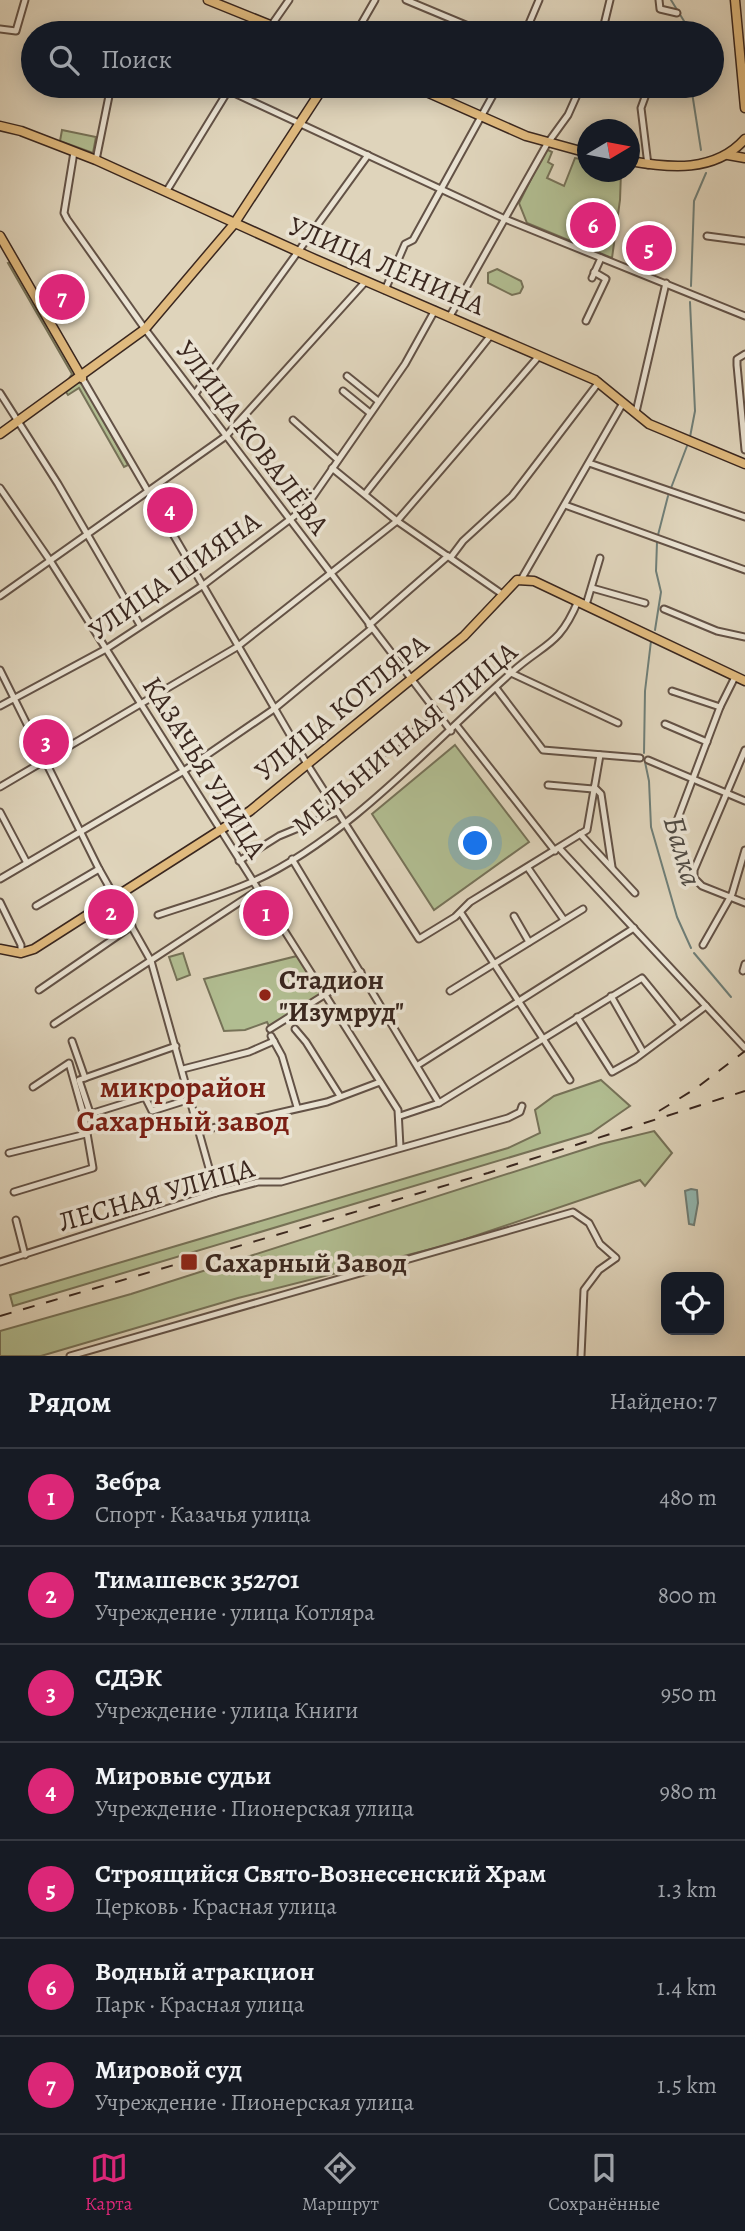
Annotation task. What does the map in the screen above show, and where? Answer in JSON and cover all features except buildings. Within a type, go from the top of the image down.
[{"type":"main road","points":[[208,0],[251,21]]},
{"type":"main road","points":[[734,0],[745,107]]},
{"type":"main road","points":[[0,434],[82,378],[145,329],[234,224],[317,98]]},
{"type":"main road","points":[[440,98],[547,144],[577,151]]},
{"type":"main road","name":"УЛИЦА ЛЕНИНА","points":[[0,126],[21,131],[96,160],[234,224],[599,382],[665,432],[745,464]]},
{"type":"main road","points":[[640,163],[692,166],[722,155],[745,139]]},
{"type":"main road","points":[[722,155],[734,154],[745,158]]},
{"type":"main road","points":[[0,236],[82,378]]},
{"type":"main road","points":[[522,578],[582,603],[745,681]]},
{"type":"main road","name":"УЛИЦА КОТЛЯРА","points":[[21,953],[39,946],[222,831],[411,681],[464,636],[512,583],[522,578]]},
{"type":"main road","points":[[0,949],[21,953]]},
{"type":"street","points":[[0,29],[16,31],[25,0]]},
{"type":"street","points":[[275,21],[289,0]]},
{"type":"street","points":[[363,21],[375,0]]},
{"type":"street","points":[[406,0],[456,21]]},
{"type":"street","points":[[530,21],[539,0]]},
{"type":"street","points":[[605,21],[610,0]]},
{"type":"street","points":[[659,0],[660,9],[677,13]]},
{"type":"street","points":[[729,0],[734,0]]},
{"type":"street","points":[[96,160],[109,98]]},
{"type":"street","points":[[166,192],[222,98]]},
{"type":"street","points":[[251,98],[505,219],[745,316]]},
{"type":"street","points":[[385,290],[405,244],[413,240],[492,98]]},
{"type":"street","points":[[450,316],[547,144],[568,115],[575,98]]},
{"type":"street","points":[[645,98],[641,108],[648,165]]},
{"type":"street","name":"УЛИЦА КОВАЛЁВА","points":[[74,152],[64,212],[67,219],[145,329],[451,731]]},
{"type":"street","points":[[195,394],[368,155]]},
{"type":"street","points":[[707,236],[745,241]]},
{"type":"street","points":[[586,321],[606,279],[593,275],[601,258]]},
{"type":"street","points":[[0,596],[226,436],[366,281]]},
{"type":"street","points":[[636,412],[666,283]]},
{"type":"street","name":"УЛИЦА ШИЯНА","points":[[0,706],[106,649],[202,586],[304,508],[419,341],[435,310]]},
{"type":"street","points":[[365,494],[491,335]]},
{"type":"street","points":[[745,354],[737,359],[737,365],[745,450]]},
{"type":"street","points":[[0,787],[237,647],[397,520],[540,356]]},
{"type":"street","points":[[347,376],[379,401]]},
{"type":"street","points":[[82,378],[147,494],[307,764],[419,939],[461,912],[470,902],[587,830],[600,755]]},
{"type":"street","points":[[0,878],[182,772],[274,709],[450,556],[512,496],[599,382]]},
{"type":"street","points":[[343,391],[370,414]]},
{"type":"street","points":[[0,393],[140,625]]},
{"type":"street","name":"УЛИЦА КОТЛЯРА","points":[[522,578],[624,401]]},
{"type":"street","points":[[293,420],[338,460]]},
{"type":"street","points":[[589,463],[745,517]]},
{"type":"street","points":[[332,468],[397,520],[502,594]]},
{"type":"street","name":"КАЗАЧЬЯ УЛИЦА","points":[[0,488],[51,562],[400,1116]]},
{"type":"street","points":[[565,505],[745,570]]},
{"type":"street","name":"МЕЛЬНИЧНАЯ УЛИЦА","points":[[158,915],[253,882],[292,859],[344,822],[457,726],[511,673],[559,637],[592,588],[600,558]]},
{"type":"street","points":[[592,588],[645,603]]},
{"type":"street","points":[[664,609],[717,631],[745,637]]},
{"type":"street","points":[[0,670],[99,869],[151,961],[216,1193]]},
{"type":"street","points":[[511,673],[618,723]]},
{"type":"street","points":[[675,826],[691,779],[735,677]]},
{"type":"street","points":[[496,688],[542,750],[640,758]]},
{"type":"street","points":[[672,691],[720,708]]},
{"type":"street","points":[[355,777],[392,746],[439,716]]},
{"type":"street","points":[[665,724],[707,742]]},
{"type":"street","points":[[457,726],[557,850],[634,928],[745,1048]]},
{"type":"street","points":[[745,750],[694,870],[694,878],[702,886],[745,903]]},
{"type":"street","points":[[648,760],[745,801]]},
{"type":"street","points":[[548,785],[593,788],[601,794],[612,867]]},
{"type":"street","points":[[0,812],[27,863]]},
{"type":"street","points":[[239,861],[279,836],[337,812]]},
{"type":"street","points":[[580,834],[635,893]]},
{"type":"street","points":[[702,945],[729,896],[745,850]]},
{"type":"street","points":[[292,859],[439,1103]]},
{"type":"street","points":[[528,868],[564,920]]},
{"type":"street","points":[[36,906],[99,869]]},
{"type":"street","points":[[54,1024],[258,890]]},
{"type":"street","points":[[0,902],[21,945],[21,953]]},
{"type":"street","points":[[450,990],[583,909]]},
{"type":"street","points":[[461,912],[492,964],[570,1080]]},
{"type":"street","points":[[514,916],[529,942]]},
{"type":"street","points":[[39,990],[132,926]]},
{"type":"street","points":[[418,1065],[634,928]]},
{"type":"street","points":[[271,1029],[361,972]]},
{"type":"street","points":[[400,1147],[400,1116],[439,1103],[642,978],[680,1025]]},
{"type":"street","points":[[611,996],[643,1052]]},
{"type":"street","points":[[577,1017],[612,1072],[706,1006]]},
{"type":"street","points":[[295,1029],[340,1096]]},
{"type":"street","points":[[183,1069],[249,1052],[272,1039],[282,1056],[297,1107]]},
{"type":"street","points":[[72,1041],[85,1078]]},
{"type":"street","points":[[14,1192],[93,1168],[86,1134],[87,1115],[79,1080],[176,1046]]},
{"type":"street","points":[[33,1087],[69,1063],[87,1115]]},
{"type":"street","points":[[199,1131],[340,1096],[380,1082]]},
{"type":"street","points":[[87,1115],[145,1097],[152,1111],[190,1099]]},
{"type":"street","name":"ЛЕСНАЯ УЛИЦА","points":[[0,1262],[146,1213],[216,1193],[258,1182],[281,1182],[400,1147],[432,1141],[508,1118],[520,1112],[522,1106]]},
{"type":"street","points":[[9,1153],[86,1134]]},
{"type":"street","points":[[70,1356],[572,1212],[589,1223],[600,1244],[614,1252],[615,1262],[598,1270],[588,1280],[584,1290],[581,1356]]},
{"type":"street","points":[[16,1220],[25,1255]]},
{"type":"green space","points":[[62,130],[96,137],[93,153],[60,141]]},
{"type":"green space","points":[[546,149],[552,152],[548,162],[553,165],[547,178],[564,186],[575,158],[577,182],[621,182],[612,258],[527,223],[519,203]]},
{"type":"green space","points":[[11,262],[78,375],[66,383],[72,374],[8,263]]},
{"type":"green space","points":[[497,269],[521,281],[523,287],[520,293],[512,295],[488,283],[488,273]]},
{"type":"green space","points":[[78,382],[84,385],[128,465],[124,467],[79,388],[68,395],[66,392]]},
{"type":"green space","points":[[455,745],[529,842],[434,910],[372,814]]},
{"type":"green space","points":[[183,953],[190,975],[177,980],[169,957]]},
{"type":"green space","name":"Стадион \"Изумруд\"","points":[[297,956],[320,992],[320,997],[270,1028],[267,1022],[245,1030],[224,1031],[204,979]]},
{"type":"green space","points":[[601,1080],[630,1106],[591,1133],[13,1306],[10,1295],[508,1148],[540,1133],[535,1110],[554,1096]]},
{"type":"green space","points":[[654,1131],[672,1153],[645,1186],[640,1180],[451,1244],[238,1298],[41,1356],[0,1356],[0,1331],[131,1294],[601,1144]]},
{"type":"water","points":[[697,1190],[698,1203],[694,1225],[689,1224],[685,1191]]},
{"type":"waterway","name":"Балка","points":[[671,0],[684,21]]},
{"type":"waterway","name":"Балка","points":[[693,98],[701,150]]},
{"type":"waterway","name":"Балка","points":[[691,286],[694,201],[706,173]]},
{"type":"waterway","name":"Балка","points":[[690,302],[695,411],[690,437]]},
{"type":"waterway","name":"Балка","points":[[671,488],[687,446]]},
{"type":"waterway","name":"Балка","points":[[658,535],[668,496]]},
{"type":"waterway","name":"Балка","points":[[655,630],[661,592],[656,571],[657,542]]},
{"type":"waterway","name":"Балка","points":[[644,753],[645,691],[651,641]]},
{"type":"waterway","name":"Балка","points":[[645,762],[649,781],[651,827],[677,917],[691,948]]},
{"type":"waterway","name":"Балка","points":[[694,953],[731,997]]},
{"type":"railway","points":[[659,1111],[695,1089],[745,1051]]},
{"type":"railway","points":[[0,1316],[488,1173],[745,1091]]},
{"type":"place","name":"Водный атракцион","points":[[593,225]]},
{"type":"place","name":"Строящийся Свято-Вознесенский Храм","points":[[649,248]]},
{"type":"place","name":"Мировой суд","points":[[62,297]]},
{"type":"place","name":"Мировые судьи","points":[[170,510]]},
{"type":"place","name":"СДЭК","points":[[46,742]]},
{"type":"place","name":"Тимашевск 352701","points":[[111,912]]},
{"type":"place","name":"Зебра","points":[[266,913]]},
{"type":"place","name":"Стадион \"Изумруд\"","points":[[265,995]]},
{"type":"place","name":"Сахарный Завод","points":[[189,1262]]},
{"type":"district","name":"микрорайон Сахарный завод","points":[[183,1104]]}]
